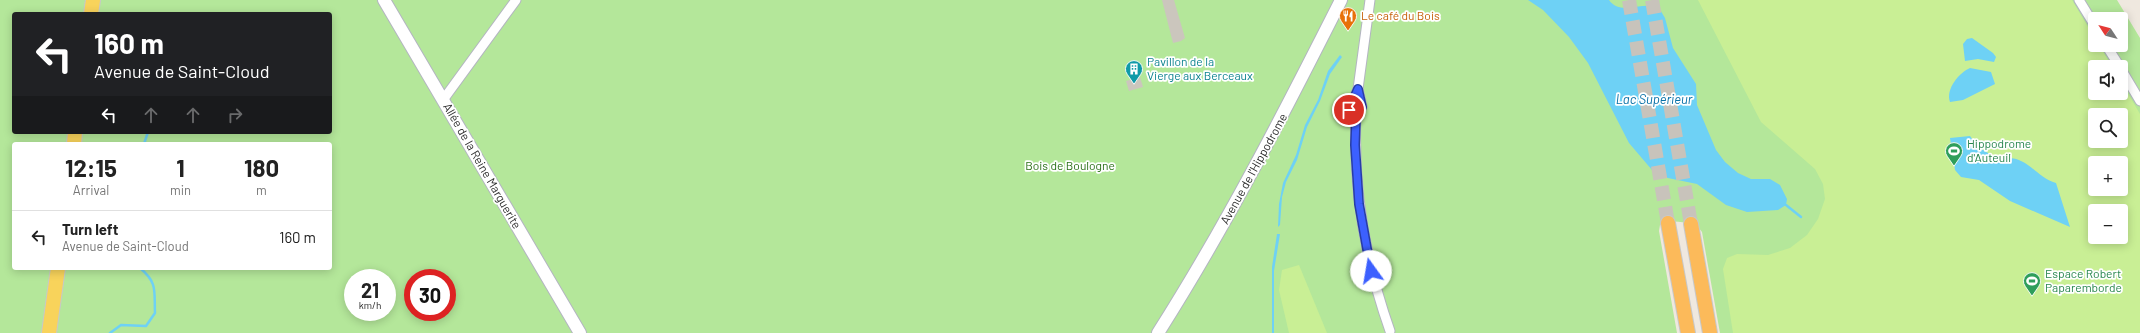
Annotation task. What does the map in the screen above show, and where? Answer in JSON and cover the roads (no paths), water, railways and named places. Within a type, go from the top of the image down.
[{"type":"highway","points":[[1668,223],[1688,333]]},
{"type":"highway","points":[[1691,224],[1710,333]]},
{"type":"main road","points":[[91,12],[93,0]]},
{"type":"main road","name":"Allée de la Reine Marguerite","points":[[384,0],[580,333]]},
{"type":"main road","name":"Avenue de l'Hippodrome","points":[[1158,333],[1238,199],[1288,108],[1341,0]]},
{"type":"main road","points":[[49,333],[58,270]]},
{"type":"street","points":[[443,100],[516,0]]},
{"type":"street","points":[[1370,0],[1358,89],[1349,110],[1352,116],[1356,117],[1355,145],[1359,204],[1364,237],[1371,271],[1390,332]]},
{"type":"street","points":[[2079,0],[2088,15]]},
{"type":"street","points":[[2128,81],[2140,101]]},
{"type":"water","name":"Lac Supérieur","points":[[1528,0],[1609,0],[1614,5],[1626,8],[1653,6],[1659,8],[1665,18],[1673,48],[1696,84],[1697,105],[1716,150],[1725,162],[1738,173],[1751,179],[1770,179],[1780,185],[1787,199],[1786,205],[1778,210],[1747,212],[1726,205],[1697,184],[1663,177],[1652,170],[1629,143],[1588,63],[1569,37],[1543,10]]},
{"type":"water","points":[[1972,38],[1993,53],[1996,57],[1994,62],[1978,59],[1965,61],[1963,44],[1967,39]]},
{"type":"water","points":[[1340,55],[1342,57],[1330,74],[1320,101],[1307,127],[1297,160],[1286,182],[1282,197],[1280,225],[1278,227],[1279,204],[1283,183],[1296,155],[1305,125],[1318,100],[1328,71]]},
{"type":"water","points":[[1970,68],[1991,72],[1995,84],[1963,100],[1950,102],[1949,97],[1951,87],[1962,73]]},
{"type":"water","points":[[1970,136],[1985,152],[1995,156],[2019,160],[2030,166],[2046,179],[2056,183],[2070,227],[2010,201],[1979,180],[1961,177],[1955,170],[1950,138]]},
{"type":"water","points":[[1277,234],[1280,234],[1274,271],[1274,333],[1272,333],[1272,267]]},
{"type":"waterway","points":[[145,142],[147,134]]},
{"type":"waterway","points":[[1786,205],[1801,217]]},
{"type":"waterway","points":[[110,333],[121,325],[146,326],[155,313],[154,288],[150,278],[142,270]]},
{"type":"tunnel","points":[[1629,0],[1668,223]]},
{"type":"tunnel","points":[[1652,0],[1691,224]]},
{"type":"place","name":"Le café du Bois","points":[[1348,31]]},
{"type":"place","name":"Pavillon de la Vierge aux Berceaux","points":[[1134,84]]},
{"type":"place","name":"Hippodrome d'Auteuil","points":[[1954,166]]},
{"type":"place","name":"Espace Robert Paparemborde","points":[[2032,296]]},
{"type":"park label","name":"Bois de Boulogne","points":[[1070,166]]}]
